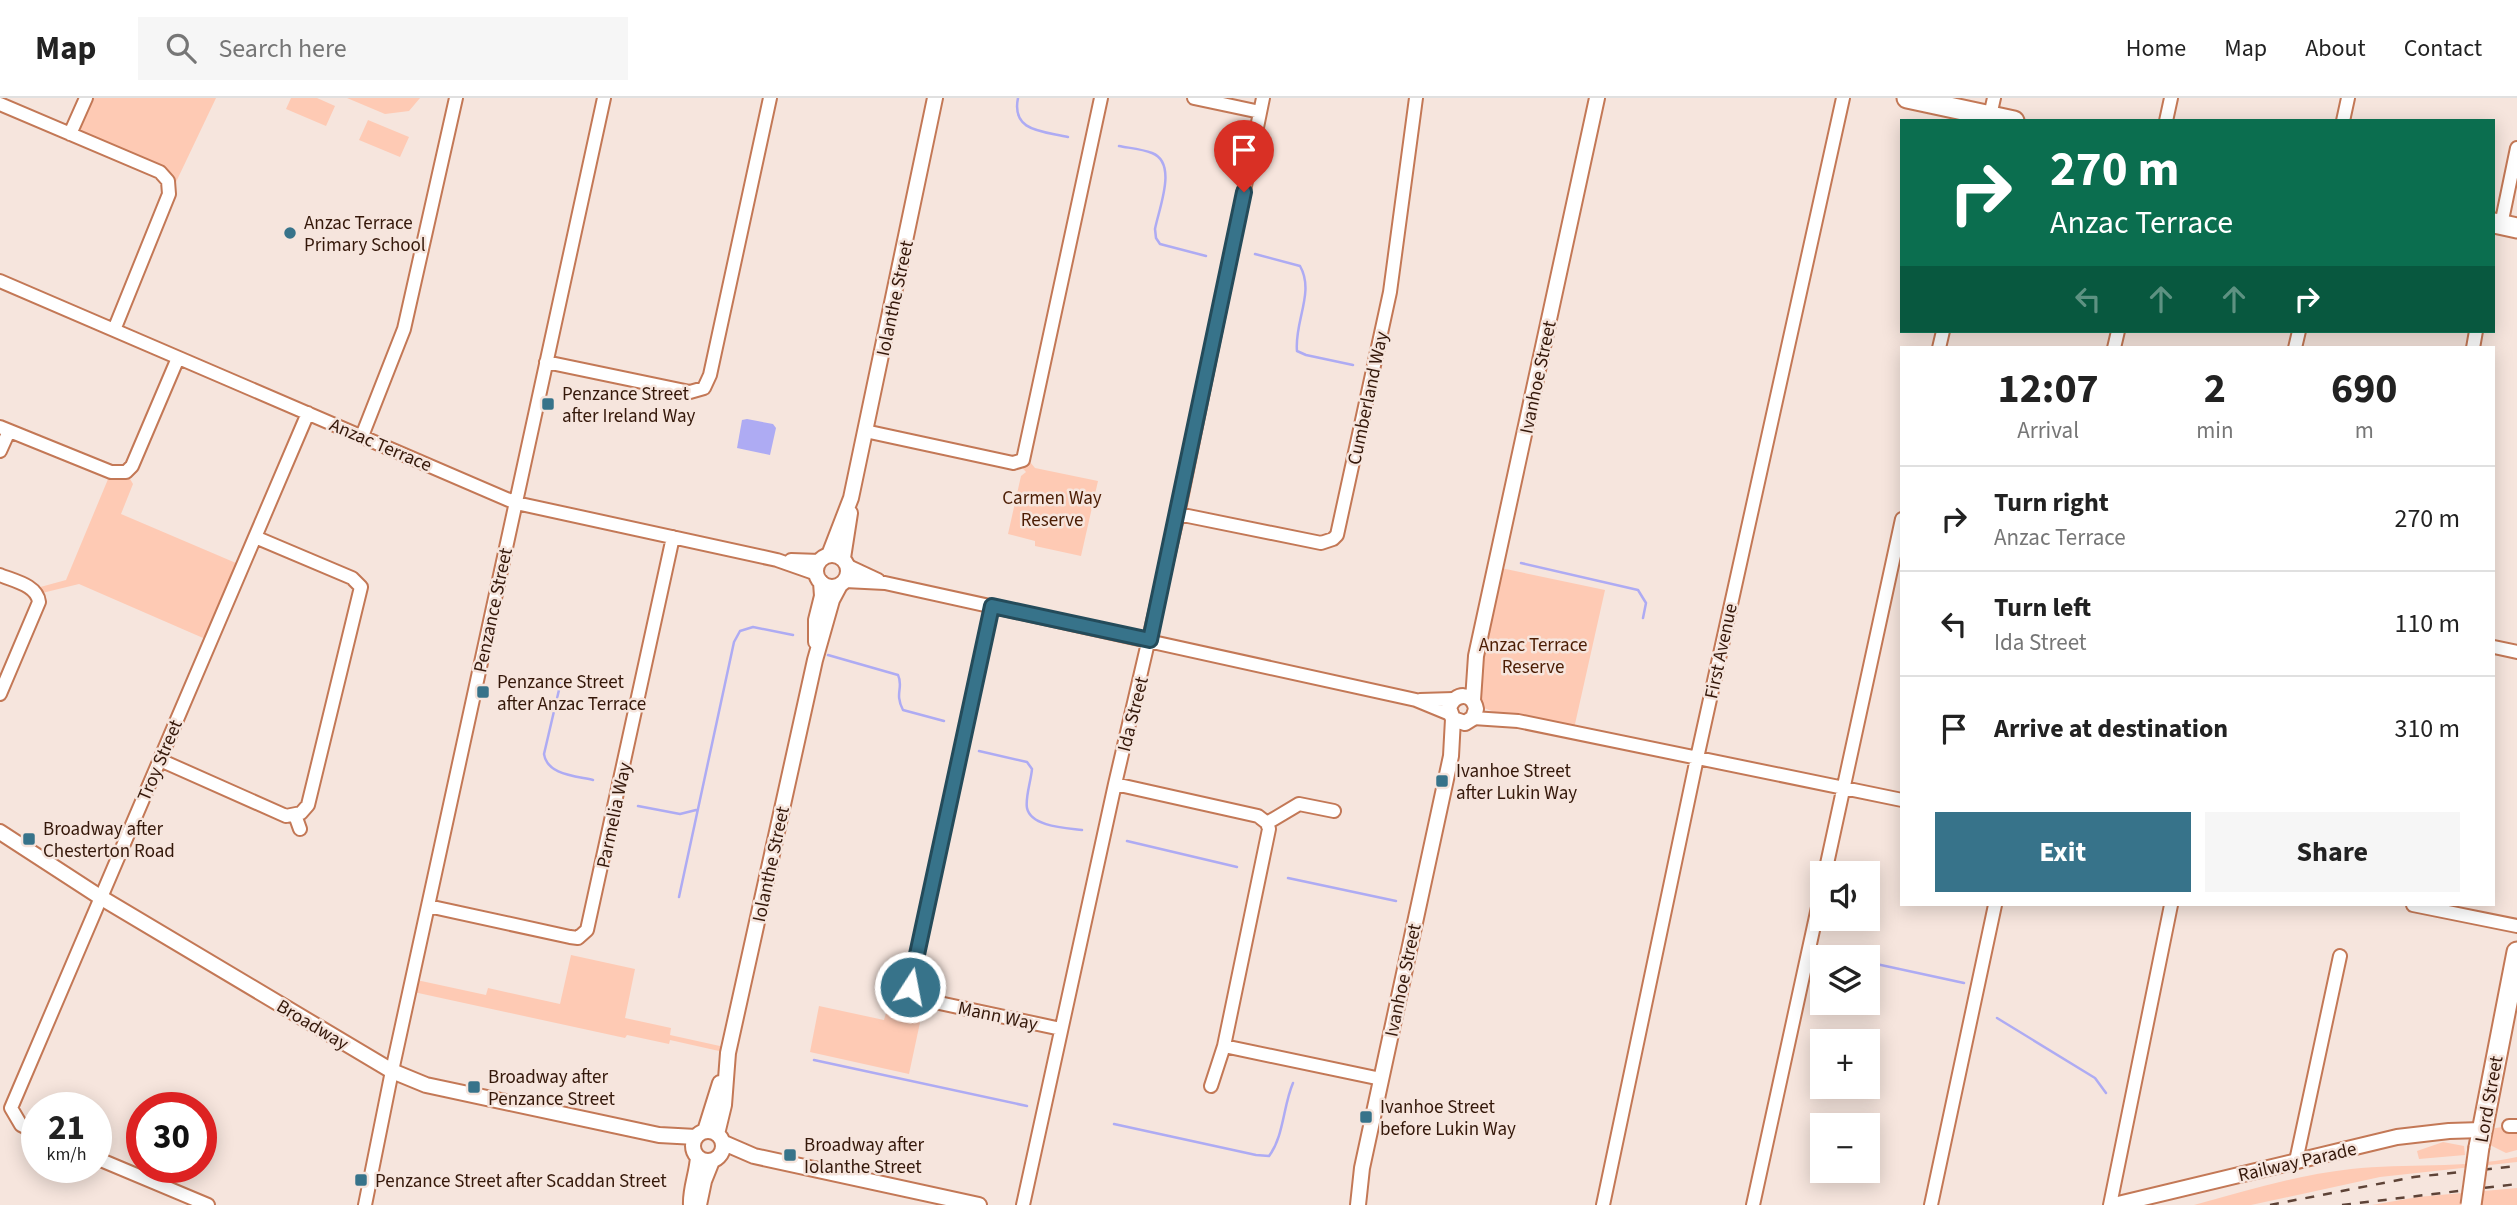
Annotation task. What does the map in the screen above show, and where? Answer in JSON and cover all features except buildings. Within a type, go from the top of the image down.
[{"type":"main road","points":[[1907,98],[1991,111],[2009,119]]},
{"type":"main road","name":"Lord Street","points":[[2471,1205],[2517,952]]},
{"type":"street","points":[[70,134],[86,98]]},
{"type":"street","points":[[362,436],[404,329],[456,98]]},
{"type":"street","name":"Penzance Street","points":[[365,1205],[604,98]]},
{"type":"street","points":[[546,362],[690,392],[704,388],[710,375],[770,98]]},
{"type":"street","name":"Iolanthe Street","points":[[815,660],[816,620],[830,566],[843,549],[849,527],[850,498],[935,98]]},
{"type":"street","points":[[865,431],[1013,463],[1023,460],[1101,98]]},
{"type":"street","points":[[1194,98],[1260,112]]},
{"type":"street","name":"Ida Street","points":[[1023,1205],[1115,785],[1178,514],[1263,98]]},
{"type":"street","name":"Cumberland Way","points":[[1178,514],[1321,543],[1337,535],[1390,292],[1416,98]]},
{"type":"street","name":"Ivanhoe Street","points":[[1358,1205],[1362,1168],[1381,1079],[1451,756],[1467,707],[1597,98]]},
{"type":"street","name":"First Avenue","points":[[1603,1205],[1697,758],[1843,98]]},
{"type":"street","points":[[2166,119],[2171,98]]},
{"type":"street","points":[[2343,119],[2348,98]]},
{"type":"street","points":[[0,104],[166,176],[170,187],[114,330]]},
{"type":"street","points":[[2504,225],[2517,148]]},
{"type":"street","name":"Anzac Terrace","points":[[0,281],[516,503],[777,560],[830,566],[885,583],[1416,700],[1467,707],[1517,721],[1900,800]]},
{"type":"street","points":[[0,451],[5,429],[111,471],[127,471],[132,466],[178,358]]},
{"type":"street","name":"Troy Street","points":[[6,1109],[308,413]]},
{"type":"street","points":[[1828,861],[1900,528]]},
{"type":"street","points":[[159,760],[286,816],[301,813],[308,805],[361,587],[352,579],[255,537]]},
{"type":"street","name":"Parmelia Way","points":[[428,906],[570,937],[578,938],[587,930],[673,537]]},
{"type":"street","points":[[830,566],[832,587],[843,583]]},
{"type":"street","name":"Iolanthe Street","points":[[699,1205],[708,1146],[815,660],[824,636],[832,600],[843,583],[830,566]]},
{"type":"street","points":[[0,575],[33,589],[38,594],[39,602],[0,694]]},
{"type":"street","name":"Anzac Terrace","points":[[843,583],[885,583]]},
{"type":"street","name":"Mann Way","points":[[992,606],[910,987],[917,996],[930,1001],[1061,1029]]},
{"type":"street","points":[[2495,647],[2517,652]]},
{"type":"street","name":"Anzac Terrace","points":[[1416,700],[1451,717]]},
{"type":"street","points":[[1451,717],[1458,722],[1467,707]]},
{"type":"street","name":"Ivanhoe Street","points":[[1451,717],[1451,756]]},
{"type":"street","points":[[1115,785],[1258,816],[1267,823],[1269,834],[1224,1046],[1211,1086]]},
{"type":"street","points":[[1267,823],[1299,804],[1334,811]]},
{"type":"street","points":[[295,815],[300,829]]},
{"type":"street","name":"Broadway","points":[[0,832],[100,897],[392,1071],[426,1084],[979,1205]]},
{"type":"street","points":[[1931,1205],[1995,906]]},
{"type":"street","points":[[2112,1205],[2171,906]]},
{"type":"street","points":[[2418,906],[2517,926]]},
{"type":"street","points":[[1753,1205],[1813,931]]},
{"type":"street","points":[[2296,1161],[2340,956]]},
{"type":"street","points":[[1224,1046],[1381,1079]]},
{"type":"street","points":[[6,1109],[21,1125]]},
{"type":"street","name":"Railway Parade","points":[[2112,1205],[2397,1137],[2449,1131],[2481,1139]]},
{"type":"street","name":"Iolanthe Street","points":[[691,1205],[698,1171],[708,1146]]},
{"type":"street","points":[[112,1165],[208,1205]]},
{"type":"green space","points":[[86,98],[216,98],[167,201],[168,181],[70,134]]},
{"type":"green space","points":[[291,98],[317,98],[335,106],[326,126],[286,109]]},
{"type":"green space","points":[[347,98],[420,98],[409,111],[385,114]]},
{"type":"green space","points":[[368,120],[409,137],[400,157],[359,140]]},
{"type":"green space","name":"Carmen Way Reserve","points":[[1025,456],[1035,468],[1098,481],[1081,556],[1035,546],[1035,541],[1008,534],[1021,476],[1026,472],[1018,463]]},
{"type":"green space","points":[[111,472],[126,472],[133,484],[121,514],[243,566],[210,641],[79,584],[38,594],[33,589],[66,580]]},
{"type":"green space","name":"Anzac Terrace Reserve","points":[[1496,567],[1605,590],[1573,733],[1518,721],[1476,705]]},
{"type":"green space","points":[[571,955],[635,969],[625,1018],[671,1028],[670,1035],[729,1048],[728,1053],[670,1040],[669,1044],[627,1035],[625,1038],[409,991],[412,979],[486,995],[488,988],[560,1004]]},
{"type":"green space","points":[[910,987],[925,999],[909,1074],[810,1052],[819,1006],[884,1020],[890,999],[896,1000]]},
{"type":"green space","points":[[2509,1126],[2517,1131],[2517,1150],[2506,1153],[2488,1144],[2489,1129]]},
{"type":"green space","points":[[2443,1142],[2464,1146],[2465,1155],[2419,1159],[2417,1151]]},
{"type":"green space","points":[[2517,1157],[2517,1162],[2380,1177],[2251,1205],[2194,1205],[2272,1184],[2331,1172],[2372,1167],[2476,1163]]},
{"type":"green space","points":[[2517,1188],[2517,1205],[2372,1205],[2418,1197]]},
{"type":"shaded area","points":[[742,420],[773,424],[776,428],[770,455],[737,448]]},
{"type":"waterway","points":[[1018,98],[1019,118],[1024,124],[1039,131],[1068,137]]},
{"type":"waterway","points":[[1119,146],[1152,153],[1160,158],[1164,166],[1165,187],[1155,229],[1160,244],[1206,256]]},
{"type":"waterway","points":[[1255,254],[1300,266],[1304,276],[1305,297],[1298,329],[1297,351],[1353,365]]},
{"type":"waterway","points":[[1521,563],[1638,590],[1646,603],[1643,618]]},
{"type":"waterway","points":[[679,897],[734,642],[740,631],[753,627],[793,635]]},
{"type":"waterway","points":[[828,655],[898,675],[899,699],[903,710],[944,721]]},
{"type":"waterway","points":[[562,677],[544,754],[546,761],[556,770],[593,780]]},
{"type":"waterway","points":[[979,751],[1027,762],[1032,769],[1027,799],[1030,814],[1042,823],[1082,830]]},
{"type":"waterway","points":[[638,806],[680,814],[696,810]]},
{"type":"waterway","points":[[1127,841],[1237,867]]},
{"type":"waterway","points":[[1288,878],[1396,901]]},
{"type":"waterway","points":[[1880,965],[1964,983]]},
{"type":"waterway","points":[[1997,1018],[2095,1078],[2106,1093]]},
{"type":"waterway","points":[[814,1060],[1027,1106]]},
{"type":"waterway","points":[[1114,1124],[1269,1156],[1281,1130],[1293,1083]]},
{"type":"railway","points":[[2270,1205],[2414,1177],[2517,1166]]},
{"type":"railway","points":[[2342,1205],[2517,1184]]},
{"type":"place","name":"Anzac Terrace Primary School","points":[[290,233]]},
{"type":"place","name":"Penzance Street after Ireland Way","points":[[548,404]]},
{"type":"place","name":"Penzance Street after Anzac Terrace","points":[[483,692]]},
{"type":"place","name":"Ivanhoe Street after Lukin Way","points":[[1442,781]]},
{"type":"place","name":"Broadway after Chesterton Road","points":[[29,839]]},
{"type":"place","name":"Broadway after Penzance Street","points":[[474,1087]]},
{"type":"place","name":"Ivanhoe Street before Lukin Way","points":[[1366,1117]]},
{"type":"place","name":"Broadway after Iolanthe Street","points":[[790,1155]]},
{"type":"place","name":"Penzance Street after Scaddan Street","points":[[361,1180]]},
{"type":"route","points":[[910,987],[992,606],[1150,640],[1244,192]]}]
